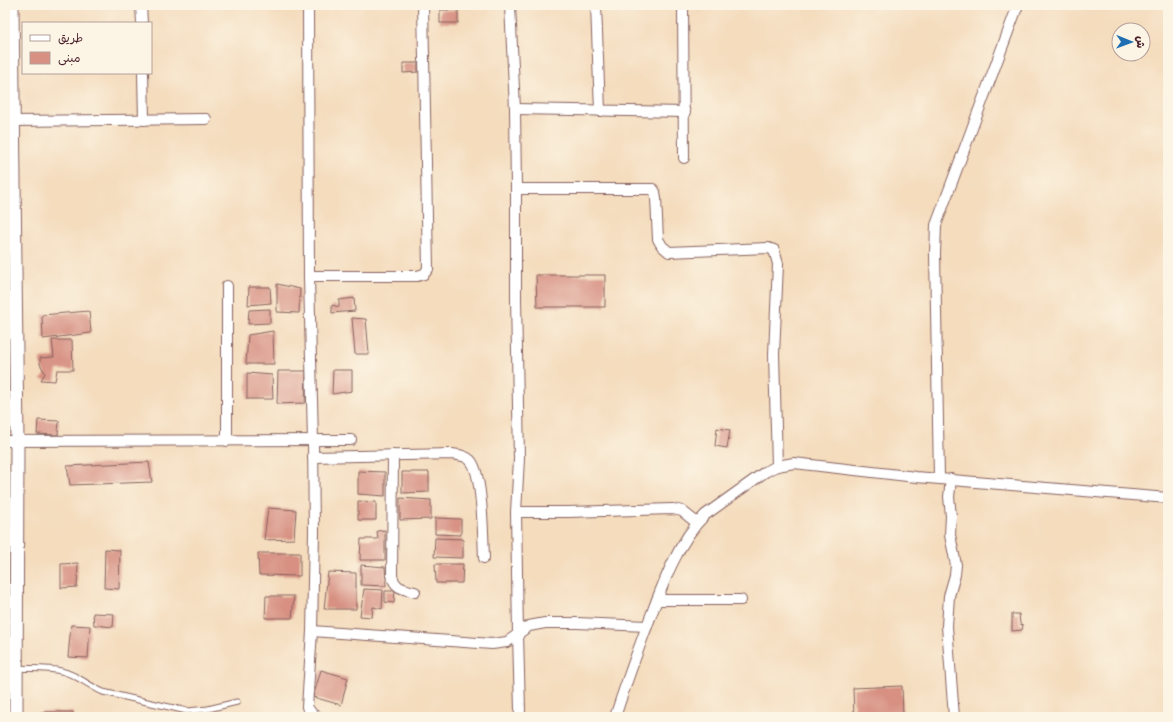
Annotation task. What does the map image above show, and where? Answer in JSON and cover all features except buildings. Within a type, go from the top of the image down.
[{"type":"street","points":[[12,5],[9,65],[14,121],[10,208],[11,535],[17,668],[16,717]]},
{"type":"street","points":[[141,5],[142,22]]},
{"type":"street","points":[[308,5],[309,276],[313,457],[312,631],[307,707],[313,715],[319,717]]},
{"type":"street","points":[[309,276],[417,276],[424,274],[428,269],[423,5]]},
{"type":"street","points":[[510,5],[515,109],[516,299],[520,458],[516,512],[519,717]]},
{"type":"street","points":[[596,5],[600,111]]},
{"type":"street","points":[[683,5],[685,112],[684,158]]},
{"type":"street","points":[[939,478],[935,254],[936,225],[1018,5]]},
{"type":"street","points":[[143,74],[144,120]]},
{"type":"street","points":[[515,109],[685,112]]},
{"type":"street","points":[[14,121],[206,120]]},
{"type":"street","points":[[516,189],[653,190],[656,198],[658,239],[662,246],[669,252],[768,248],[774,250],[778,264],[774,354],[777,466]]},
{"type":"street","points":[[227,286],[227,441]]},
{"type":"street","points":[[11,442],[351,440]]},
{"type":"street","points":[[313,457],[452,454],[462,455],[469,459],[474,465],[480,494],[484,558]]},
{"type":"street","points":[[393,455],[392,575],[396,586],[415,592]]},
{"type":"street","points":[[615,717],[657,600],[684,540],[697,523],[714,508],[765,472],[777,466],[794,463],[861,471],[1168,498]]},
{"type":"street","points":[[951,479],[949,497],[951,516],[950,535],[956,565],[955,575],[949,596],[947,626],[954,717]]},
{"type":"street","points":[[516,512],[673,509],[682,511],[697,523]]},
{"type":"street","points":[[657,600],[741,600]]},
{"type":"street","points":[[312,631],[492,644],[507,642],[529,626],[545,623],[647,626]]},
{"type":"lane","points":[[17,668],[62,671],[103,692],[187,711],[208,709],[237,702]]}]
